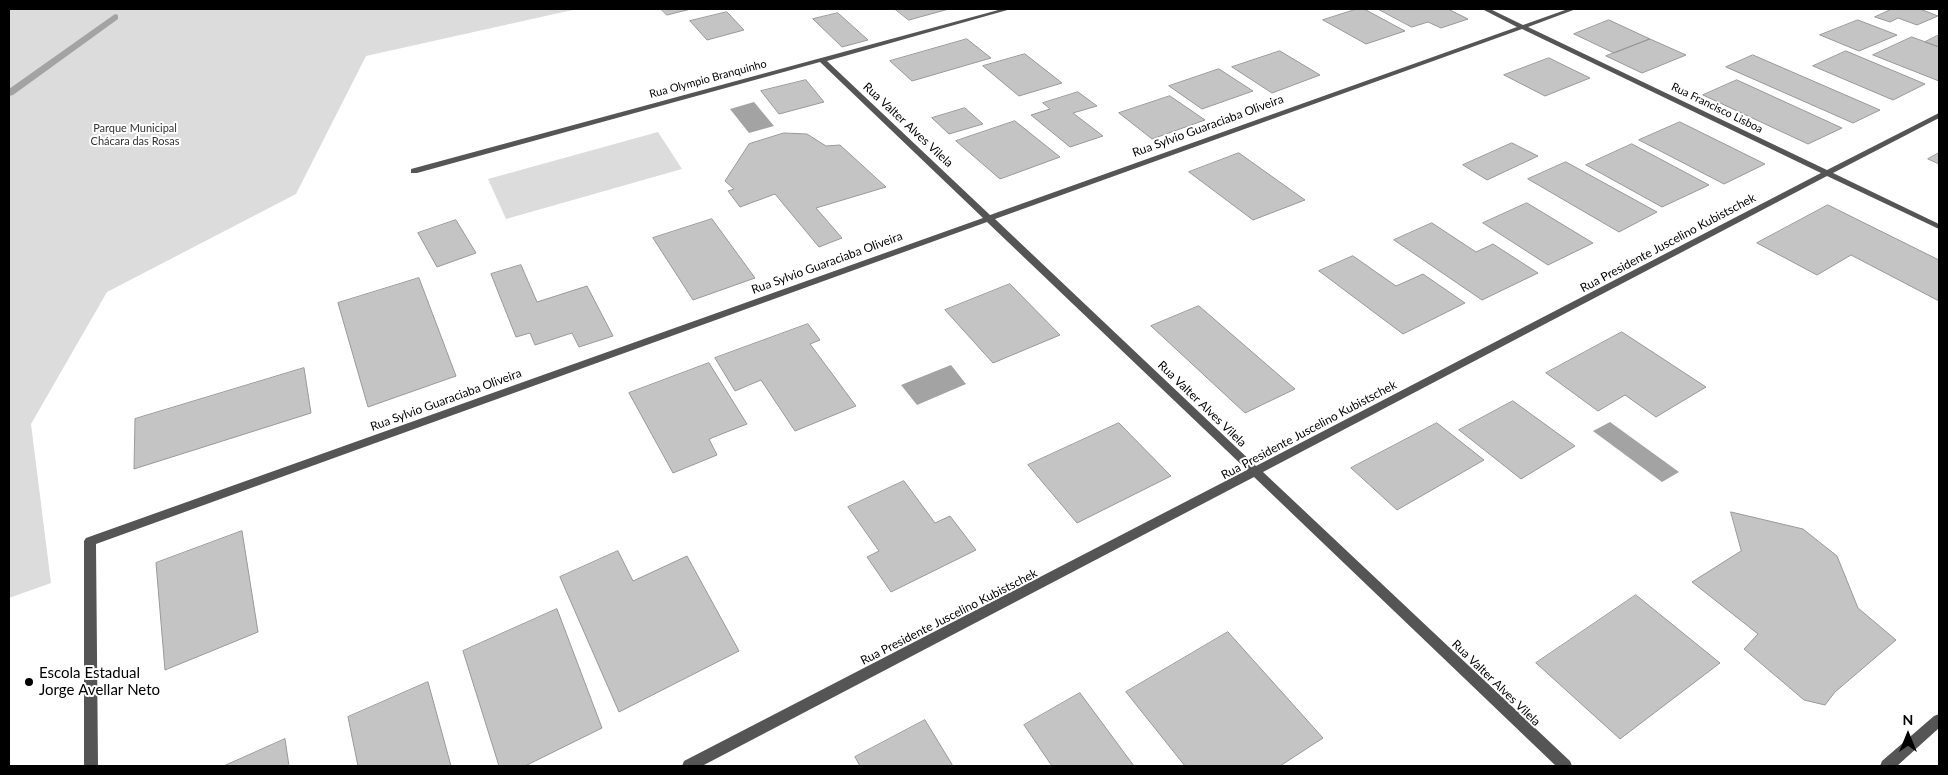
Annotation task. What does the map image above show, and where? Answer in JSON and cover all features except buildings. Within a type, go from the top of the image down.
[{"type":"street","name":"Rua Olympio Branquinho","points":[[414,171],[1008,9]]},
{"type":"street","name":"Rua Francisco Lisboa","points":[[1486,9],[1939,227]]},
{"type":"street","name":"Rua Sylvio Guaraciaba Oliveira","points":[[91,766],[90,541],[1573,9]]},
{"type":"street","name":"Rua Valter Alves Vilela","points":[[822,60],[1565,766]]},
{"type":"street","name":"Rua Presidente Juscelino Kubistschek","points":[[689,766],[1939,116]]},
{"type":"street","points":[[1888,766],[1939,720]]},
{"type":"green space","name":"Parque Municipal Chácara das Rosas","points":[[9,9],[577,9],[366,56],[296,194],[107,292],[31,424],[51,583],[9,598]]},
{"type":"green space","points":[[658,132],[682,169],[506,219],[488,179]]},
{"type":"shaded area","points":[[754,102],[774,126],[749,133],[730,109]]},
{"type":"shaded area","points":[[951,365],[966,384],[917,405],[901,385]]},
{"type":"shaded area","points":[[1610,422],[1679,472],[1662,482],[1593,431]]},
{"type":"waterway","points":[[9,93],[115,17]]},
{"type":"place","name":"Escola Estadual Jorge Avellar Neto","points":[[29,682]]}]
